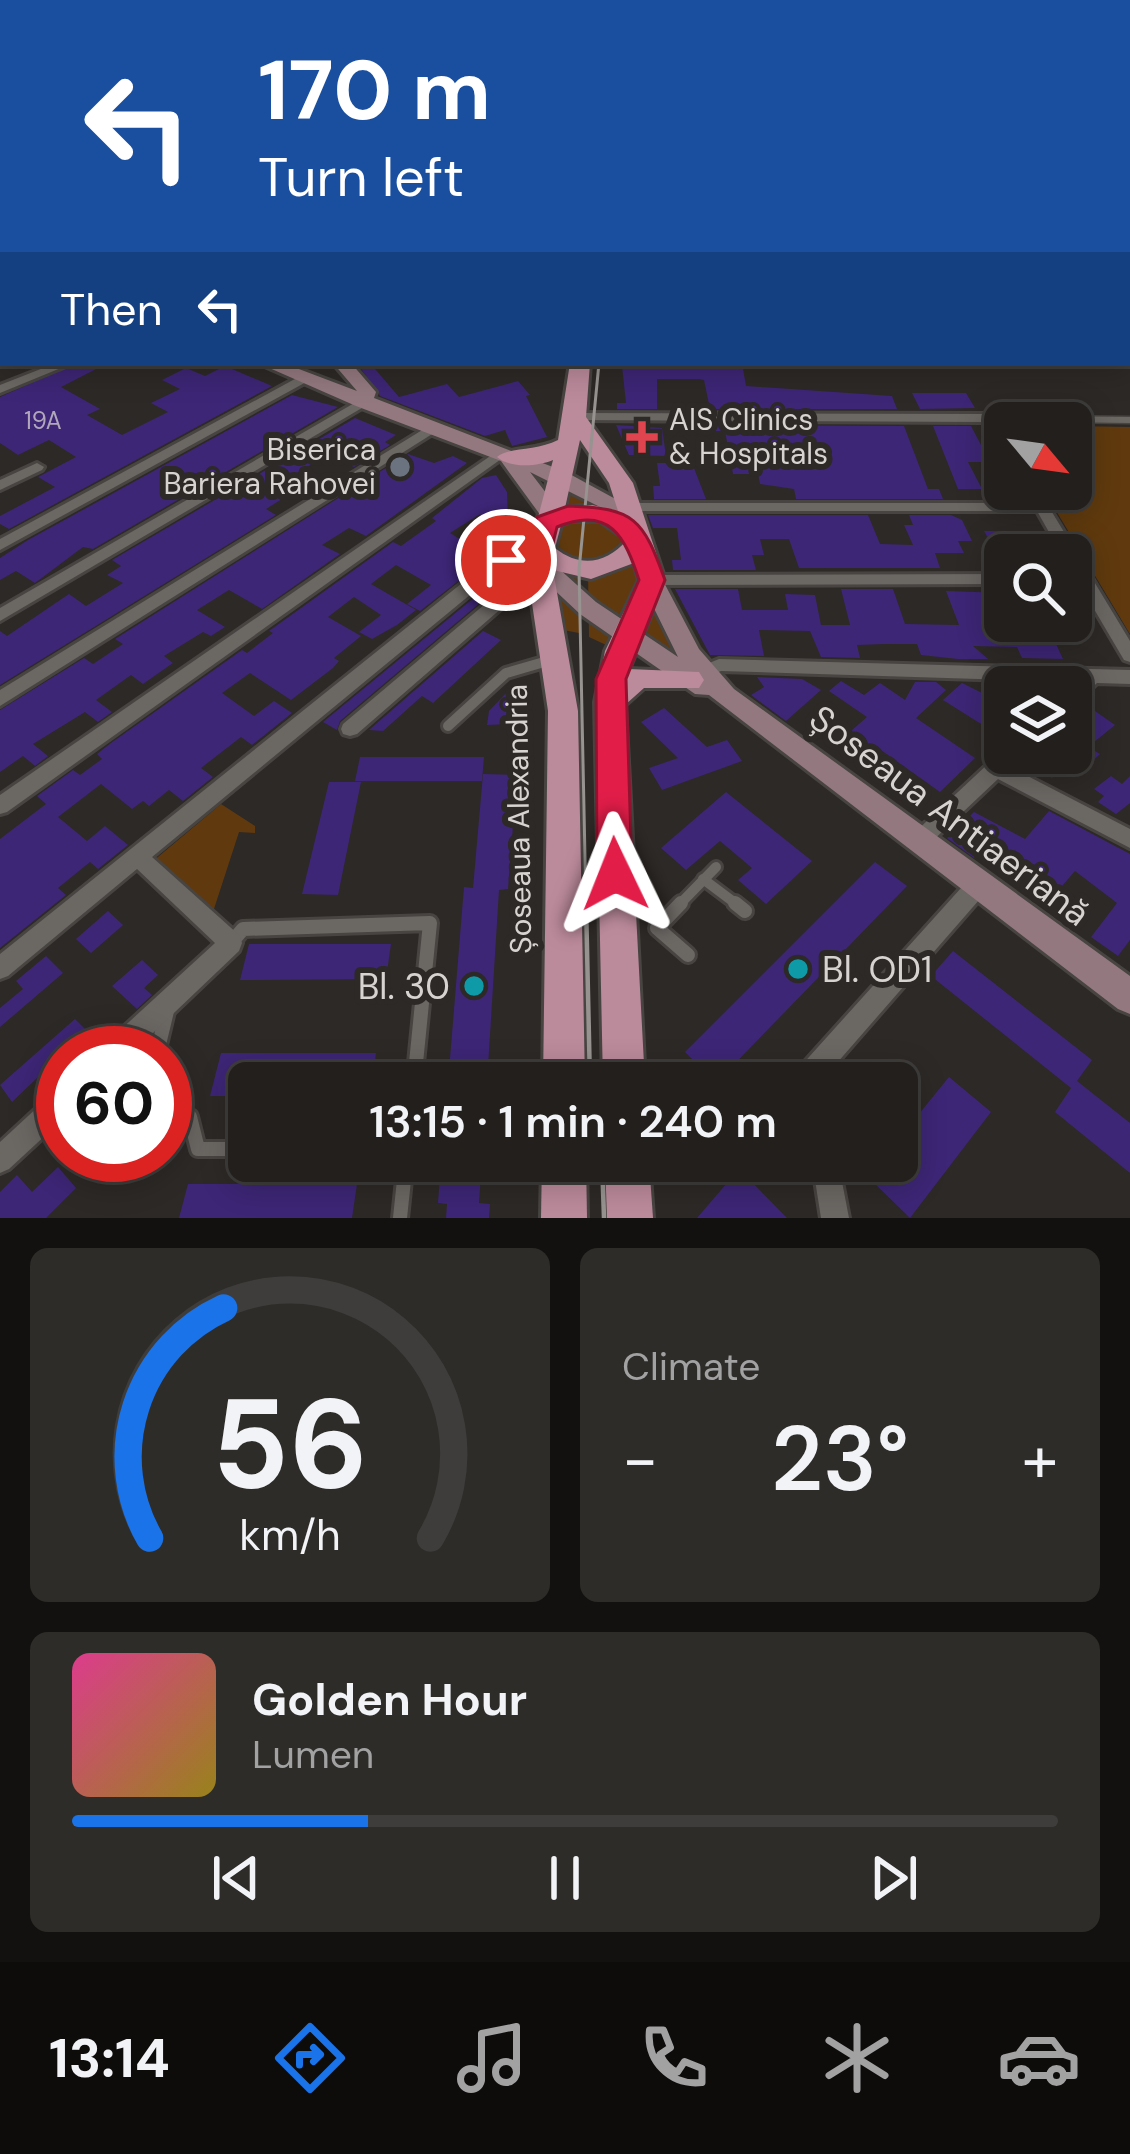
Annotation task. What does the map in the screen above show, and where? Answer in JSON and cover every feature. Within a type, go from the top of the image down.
[{"type":"main road","points":[[274,366],[559,476],[634,524]]},
{"type":"main road","points":[[345,366],[367,392],[363,401]]},
{"type":"main road","name":"Șoseaua Alexandria","points":[[564,1062],[563,732],[543,547],[575,417],[580,366]]},
{"type":"main road","points":[[575,417],[608,458],[652,580],[696,676],[637,677],[610,702]]},
{"type":"main road","points":[[503,455],[540,458],[568,443]]},
{"type":"main road","name":"Șoseaua Antiaeriană","points":[[503,455],[543,547],[626,635],[724,696],[1130,997]]},
{"type":"main road","points":[[574,513],[600,513],[634,524],[621,562],[595,570],[566,567],[543,547],[574,513]]},
{"type":"main road","points":[[623,1062],[610,702],[613,669],[652,580]]},
{"type":"main road","points":[[564,1182],[564,1218]]},
{"type":"main road","points":[[628,1182],[630,1218]]},
{"type":"street","points":[[0,389],[59,366]]},
{"type":"street","points":[[0,544],[304,378]]},
{"type":"street","points":[[0,615],[363,401]]},
{"type":"street","points":[[575,417],[984,418]]},
{"type":"street","points":[[0,699],[431,428]]},
{"type":"street","points":[[0,806],[503,455]]},
{"type":"street","points":[[0,486],[38,467]]},
{"type":"street","points":[[634,524],[984,509]]},
{"type":"street","points":[[350,729],[496,603],[543,547]]},
{"type":"street","points":[[0,968],[493,567],[543,547]]},
{"type":"street","points":[[652,580],[984,579]]},
{"type":"street","points":[[1092,600],[1130,656]]},
{"type":"street","points":[[696,676],[719,665],[1130,676]]},
{"type":"street","points":[[919,841],[990,774]]},
{"type":"street","points":[[1025,774],[1130,839]]},
{"type":"street","points":[[137,856],[231,943],[143,1026]]},
{"type":"street","points":[[821,1062],[978,885]]},
{"type":"street","points":[[0,1160],[36,1126]]},
{"type":"street","points":[[829,1182],[835,1218]]},
{"type":"lane","points":[[1092,419],[1130,420]]},
{"type":"lane","points":[[448,726],[492,682],[532,662],[556,661]]},
{"type":"lane","points":[[688,955],[657,928],[716,867]]},
{"type":"lane","points":[[703,879],[745,911]]},
{"type":"lane","points":[[231,943],[243,929],[430,923],[416,1062]]},
{"type":"lane","points":[[164,1026],[170,1000]]},
{"type":"lane","points":[[192,1126],[197,1148],[228,1149]]},
{"type":"lane","points":[[400,1218],[404,1182]]},
{"type":"shaded area","points":[[1092,426],[1130,427],[1130,634],[1092,571],[1092,534],[1070,534],[1056,510],[1092,510]]},
{"type":"shaded area","points":[[559,476],[586,488],[583,512],[591,512],[593,491],[619,506],[708,678],[626,636],[619,651],[589,637],[588,570],[579,571],[579,633],[547,627]]},
{"type":"shaded area","points":[[221,804],[255,826],[255,833],[239,832],[212,915],[152,862]]},
{"type":"building","points":[[70,366],[102,366],[61,387],[100,409],[87,415],[122,435],[168,412],[151,403],[180,389],[162,380],[186,368],[205,376],[225,366],[272,386],[9,529],[0,524],[0,516],[55,487],[38,477],[76,457],[49,440],[18,455],[0,443],[0,397]]},
{"type":"building","points":[[359,366],[373,366],[399,397],[447,384],[459,397],[518,381],[530,395],[526,396],[547,437],[512,446],[505,430],[485,436],[380,396]]},
{"type":"building","points":[[622,366],[743,366],[746,386],[892,396],[897,409],[710,409],[704,380],[657,379],[657,409],[617,409],[617,403],[626,403]]},
{"type":"building","points":[[912,393],[966,393],[975,408],[920,409]]},
{"type":"building","points":[[292,395],[338,407],[93,549],[83,547],[35,583],[16,571],[0,580],[0,558],[28,540]]},
{"type":"building","points":[[355,418],[396,435],[385,442],[390,445],[354,467],[328,455],[300,471],[282,483],[290,494],[266,509],[276,515],[0,685],[0,631],[7,636],[69,594],[86,606],[123,583],[107,575],[121,566],[112,560]]},
{"type":"building","points":[[616,425],[662,428],[666,456],[629,455]]},
{"type":"building","points":[[713,425],[904,426],[928,489],[939,489],[943,499],[796,499],[794,489],[760,484],[758,474],[733,474],[725,431],[714,431]]},
{"type":"building","points":[[933,426],[971,426],[984,451],[984,462],[968,462],[982,489],[958,489]]},
{"type":"building","points":[[408,454],[434,463],[453,456],[467,463],[366,536],[349,528],[322,545],[340,554],[262,609],[229,590],[197,610],[225,627],[211,636],[203,632],[164,656],[173,663],[143,684],[131,675],[96,700],[112,712],[98,722],[85,712],[33,744],[48,756],[35,766],[23,756],[0,772],[0,710],[84,658],[93,664],[123,644],[115,639]]},
{"type":"building","points":[[657,463],[692,463],[706,499],[654,499],[653,486],[660,486]]},
{"type":"building","points":[[496,475],[507,492],[509,550],[480,514],[450,533],[489,557],[420,611],[407,604],[431,585],[396,565],[371,584],[416,610],[397,625],[372,639],[359,632],[381,615],[354,597],[328,617],[361,636],[334,658],[339,661],[333,668],[291,700],[250,673],[222,693],[254,716],[274,701],[292,713],[252,745],[241,737],[201,768],[213,777],[183,801],[169,790],[149,806],[143,801],[132,809],[101,784],[58,817],[87,841],[105,826],[128,845],[98,869],[90,862],[58,888],[66,895],[0,948],[0,839],[46,804],[37,796],[73,770],[80,775],[102,759],[97,754],[111,743],[242,650],[247,653],[273,633],[269,631],[393,542],[401,546],[436,521],[432,518],[482,478]]},
{"type":"building","points":[[648,515],[868,515],[880,544],[913,545],[904,525],[913,525],[909,515],[951,515],[962,520],[972,541],[958,541],[964,553],[935,553],[940,568],[799,568],[789,539],[760,539],[764,555],[752,555],[756,570],[673,570],[672,560],[681,560],[677,528],[653,528]]},
{"type":"building","points":[[984,531],[1043,534],[986,534]]},
{"type":"building","points":[[675,589],[738,589],[742,610],[788,610],[785,594],[815,595],[821,625],[850,625],[841,589],[893,589],[905,624],[959,625],[946,591],[984,592],[984,642],[1055,642],[1063,659],[1022,658],[1017,647],[973,646],[988,659],[958,659],[921,655],[917,644],[857,645],[860,658],[821,657],[810,631],[759,630],[764,656],[710,655]]},
{"type":"building","points":[[481,592],[488,596],[340,721],[337,730],[323,722]]},
{"type":"building","points":[[483,631],[501,640],[433,703],[422,696],[383,731],[369,730]]},
{"type":"building","points":[[757,677],[802,679],[821,690],[786,721],[751,695],[764,687]]},
{"type":"building","points":[[841,681],[864,695],[880,683],[905,700],[915,682],[936,682],[946,690],[916,718],[975,758],[940,792],[874,745],[865,753],[843,738],[867,717],[829,691]]},
{"type":"building","points":[[962,683],[984,694],[984,726],[943,700]]},
{"type":"building","points":[[512,687],[531,687],[530,723],[487,725],[489,711]]},
{"type":"building","points":[[664,708],[707,747],[727,740],[742,761],[662,790],[649,768],[678,758],[641,722]]},
{"type":"building","points":[[1092,709],[1115,725],[1092,744]]},
{"type":"building","points":[[360,757],[484,757],[482,781],[355,781]]},
{"type":"building","name":"Bl. 30","points":[[483,774],[517,775],[508,889],[499,890],[488,1062],[450,1062],[464,887],[473,888]]},
{"type":"building","points":[[1111,776],[1122,784],[1130,776],[1130,803],[1116,814],[1098,802],[1104,796],[1094,789]]},
{"type":"building","points":[[329,782],[361,782],[338,895],[302,894]]},
{"type":"building","points":[[726,792],[812,861],[766,904],[738,880],[752,868],[720,841],[686,870],[661,848]]},
{"type":"building","points":[[1049,811],[1130,854],[1130,940],[1118,956],[1091,937],[1117,903],[1075,871],[1050,900],[984,847],[974,858],[947,838],[974,812],[1025,839]]},
{"type":"building","name":"Bl. OD1","points":[[875,862],[907,886],[736,1062],[695,1062],[685,1052]]},
{"type":"building","points":[[108,911],[123,925],[91,953],[76,939]]},
{"type":"building","points":[[249,944],[391,944],[386,979],[240,980]]},
{"type":"building","points":[[953,951],[1092,1060],[1077,1081],[1130,1123],[1130,1173],[1055,1112],[1071,1088],[931,976]]},
{"type":"building","points":[[46,956],[63,973],[0,1027],[0,1008],[23,989],[16,981]]},
{"type":"building","points":[[142,960],[158,975],[144,988],[152,995],[137,1009],[112,986]]},
{"type":"building","points":[[36,1053],[36,1079],[12,1102],[0,1085]]},
{"type":"building","points":[[221,1053],[376,1053],[375,1062],[228,1062],[228,1096],[210,1096]]},
{"type":"building","points":[[949,1077],[991,1112],[910,1218],[873,1182],[918,1182],[918,1115]]},
{"type":"building","points":[[17,1175],[32,1192],[42,1182],[71,1182],[76,1188],[46,1218],[0,1218],[0,1192]]},
{"type":"building","points":[[440,1182],[480,1182],[479,1203],[490,1204],[489,1218],[446,1218],[447,1204],[438,1203]]},
{"type":"building","points":[[728,1182],[752,1182],[787,1218],[697,1218]]},
{"type":"building","points":[[188,1184],[357,1184],[352,1218],[179,1218]]},
{"type":"tram line","points":[[586,906],[579,570],[599,366]]},
{"type":"tram line","points":[[586,903],[590,1062]]},
{"type":"tram line","points":[[603,1182],[604,1218]]},
{"type":"place","name":"AIS Clinics & Hospitals","points":[[642,437]]},
{"type":"place","name":"Biserica Bariera Rahovei","points":[[400,467]]},
{"type":"place","name":"Bl. OD1","points":[[798,969]]},
{"type":"place","name":"Bl. 30","points":[[474,986]]},
{"type":"route","points":[[506,560],[541,550],[546,523],[568,514],[608,515],[636,532],[652,580],[611,679],[615,874]]}]
